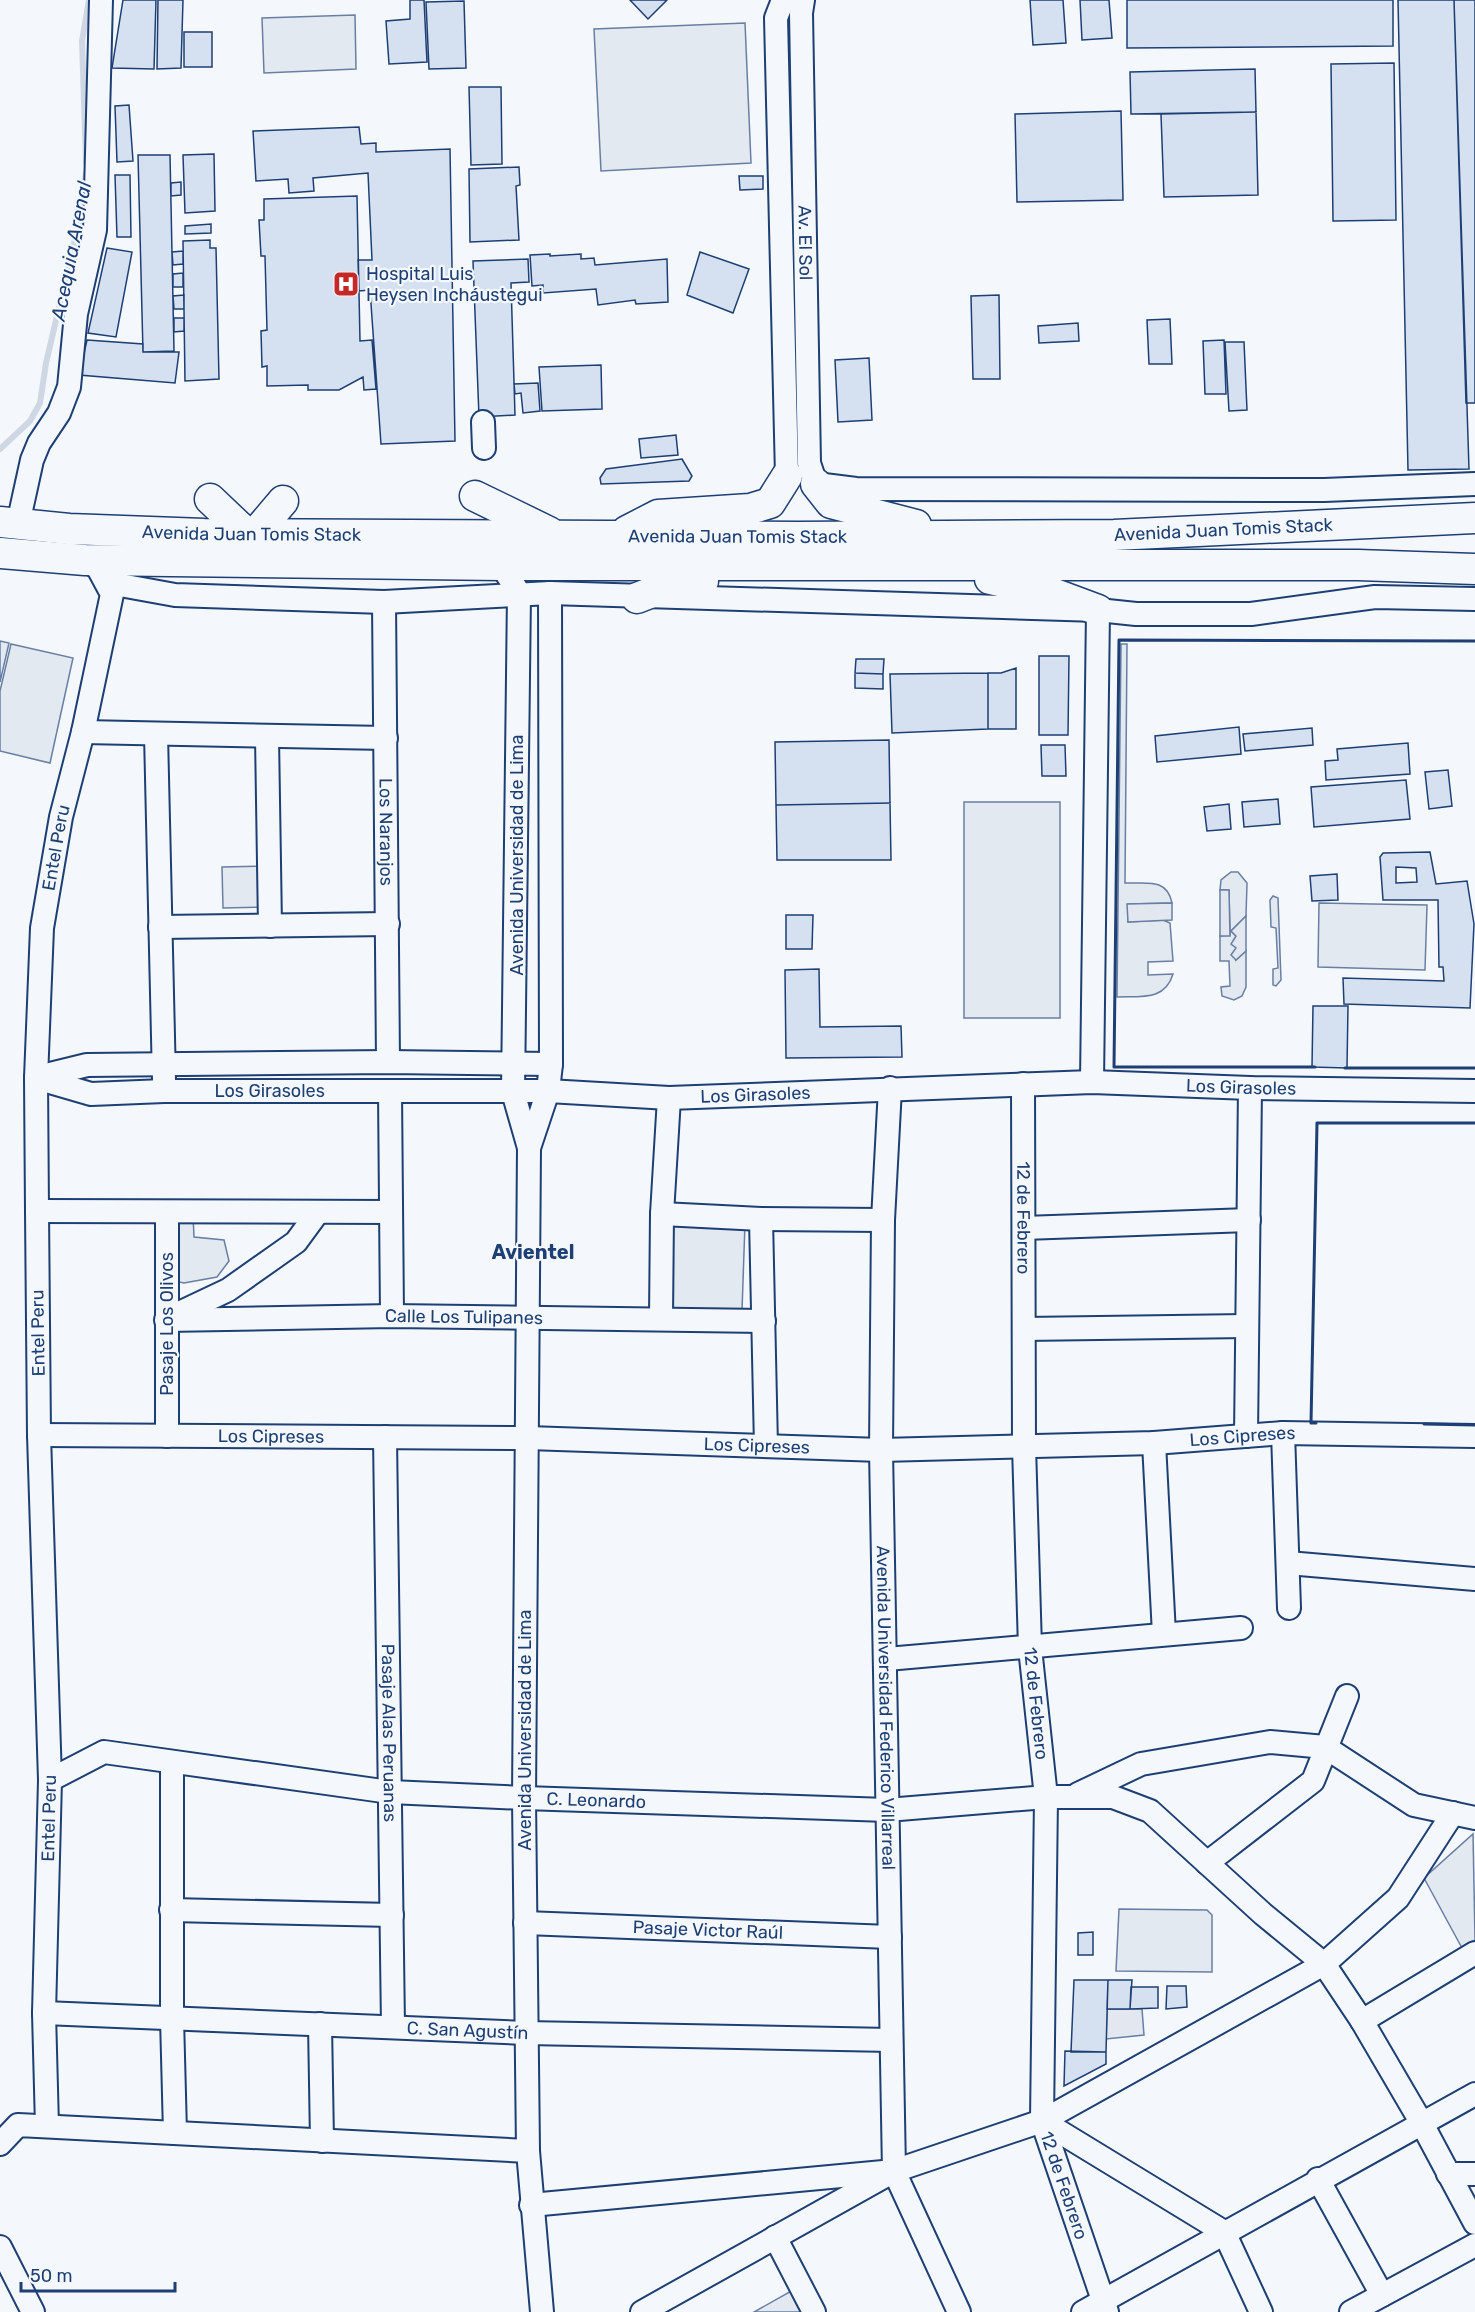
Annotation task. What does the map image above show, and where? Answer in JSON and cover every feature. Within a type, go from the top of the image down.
[{"type":"main road","points":[[519,517],[658,515],[750,509],[770,503],[786,476]]},
{"type":"main road","points":[[816,484],[831,503],[897,518],[942,534]]},
{"type":"main road","points":[[475,496],[555,535]]},
{"type":"main road","points":[[210,499],[251,534],[283,501]]},
{"type":"main road","points":[[618,535],[658,515]]},
{"type":"main road","name":"Avenida Juan Tomis Stack","points":[[9,523],[69,530],[251,534],[798,537],[1126,534],[1475,518]]},
{"type":"main road","name":"Avenida Juan Tomis Stack","points":[[0,553],[85,560],[501,566],[1358,565],[1475,569]]},
{"type":"main road","points":[[637,598],[678,582],[757,578],[857,567]]},
{"type":"main road","points":[[916,567],[1010,582],[1098,610]]},
{"type":"street","points":[[9,523],[39,443],[59,413],[69,387],[76,314],[95,230],[101,0]]},
{"type":"street","name":"Av. El Sol","points":[[783,0],[776,18],[786,476]]},
{"type":"street","name":"Av. El Sol","points":[[803,0],[801,13],[809,463],[816,484]]},
{"type":"street","points":[[483,422],[484,448]]},
{"type":"street","name":"Avenida Juan Tomis Stack","points":[[816,484],[856,489],[1291,490],[1475,484]]},
{"type":"street","points":[[85,560],[98,568],[109,583],[175,595],[384,602],[550,593],[637,598],[1098,610],[1136,614],[1251,614],[1375,597],[1475,598]]},
{"type":"street","points":[[501,566],[519,593]]},
{"type":"street","name":"Entel Peru","points":[[47,2126],[44,2013],[50,1780],[39,1435],[36,1078],[42,928],[61,817],[83,732],[112,594],[109,583]]},
{"type":"street","name":"Avenida Universidad de Lima","points":[[519,593],[513,1092],[529,1148],[530,1318],[524,1798],[526,2032],[531,2205],[542,2312]]},
{"type":"street","name":"Avenida Universidad de Lima","points":[[529,1148],[548,1091],[551,1064],[550,593]]},
{"type":"street","name":"Los Naranjos","points":[[384,602],[388,1062]]},
{"type":"street","points":[[1092,1082],[1098,610]]},
{"type":"street","points":[[83,732],[386,738]]},
{"type":"street","points":[[156,734],[164,1091]]},
{"type":"street","points":[[267,737],[270,926]]},
{"type":"street","points":[[160,927],[388,924]]},
{"type":"street","points":[[36,1078],[87,1065],[388,1062],[551,1064]]},
{"type":"street","name":"Los Girasoles","points":[[36,1078],[91,1094],[164,1091],[548,1091],[669,1098],[1092,1082],[1250,1088],[1475,1091]]},
{"type":"street","name":"12 de Febrero","points":[[1023,1084],[1024,1446],[1029,1648],[1046,1797],[1042,2121],[1097,2308]]},
{"type":"street","name":"Avenida Universidad Federico Villarreal","points":[[890,1088],[883,1221],[881,1450],[887,1659],[887,1810],[894,2171],[959,2312]]},
{"type":"street","points":[[1246,1436],[1250,1088]]},
{"type":"street","points":[[390,1091],[392,1316]]},
{"type":"street","points":[[661,1318],[662,1214],[669,1098]]},
{"type":"street","points":[[37,1211],[391,1212]]},
{"type":"street","name":"Pasaje Los Olivos","points":[[167,1212],[167,1436]]},
{"type":"street","points":[[166,1320],[228,1290],[296,1242],[318,1212]]},
{"type":"street","points":[[662,1214],[761,1219],[883,1221]]},
{"type":"street","points":[[761,1219],[766,1446]]},
{"type":"street","points":[[1024,1228],[1249,1220]]},
{"type":"street","name":"Calle Los Tulipanes","points":[[166,1320],[392,1316],[764,1321]]},
{"type":"street","points":[[1024,1329],[1247,1326]]},
{"type":"street","points":[[1283,1433],[1289,1608]]},
{"type":"street","name":"Los Cipreses","points":[[39,1435],[528,1438],[881,1450],[1154,1443],[1283,1433],[1475,1436]]},
{"type":"street","name":"Pasaje Alas Peruanas","points":[[385,1437],[393,2027]]},
{"type":"street","points":[[1154,1443],[1164,1634]]},
{"type":"street","points":[[1287,1563],[1475,1579]]},
{"type":"street","points":[[887,1659],[1241,1628]]},
{"type":"street","points":[[1207,1863],[1313,1781],[1347,1696]]},
{"type":"street","points":[[1071,1797],[1141,1764],[1270,1742],[1325,1747],[1414,1804],[1475,1818]]},
{"type":"street","name":"C. Leonardo","points":[[50,1780],[104,1752],[390,1792],[524,1798],[887,1810],[1046,1797],[1113,1797],[1150,1811],[1324,1964],[1362,2021],[1421,2122],[1475,2223]]},
{"type":"street","points":[[172,1762],[171,1910],[175,2133]]},
{"type":"street","points":[[642,2312],[667,2306],[776,2237],[894,2171],[1042,2121],[1324,1964],[1398,1898],[1453,1813]]},
{"type":"street","points":[[171,1910],[392,1915]]},
{"type":"street","name":"Pasaje Victor Raúl","points":[[525,1923],[890,1937]]},
{"type":"street","points":[[1362,2021],[1475,1953]]},
{"type":"street","name":"C. San Agustín","points":[[44,2013],[526,2032],[891,2040]]},
{"type":"street","points":[[320,2024],[322,2141]]},
{"type":"street","points":[[1097,2308],[1224,2232],[1475,2094]]},
{"type":"street","points":[[1042,2121],[1224,2232],[1262,2312]]},
{"type":"street","points":[[0,2145],[18,2125],[528,2151]]},
{"type":"street","points":[[531,2205],[894,2171]]},
{"type":"street","points":[[1448,2174],[1475,2174]]},
{"type":"street","points":[[1318,2180],[1382,2295]]},
{"type":"street","points":[[776,2237],[814,2312]]},
{"type":"street","points":[[1351,2312],[1475,2245]]},
{"type":"street","points":[[0,2247],[33,2312]]},
{"type":"shaded area","points":[[355,15],[356,69],[264,73],[262,18]]},
{"type":"shaded area","points":[[745,23],[751,163],[601,171],[594,29]]},
{"type":"shaded area","points":[[0,641],[9,643],[0,682]]},
{"type":"shaded area","points":[[11,644],[73,658],[50,763],[0,751],[0,691]]},
{"type":"shaded area","points":[[1121,644],[1127,644],[1125,883],[1147,883],[1160,886],[1165,889],[1172,903],[1128,904],[1128,922],[1163,920],[1170,923],[1173,961],[1148,962],[1148,975],[1173,974],[1169,983],[1158,993],[1117,997]]},
{"type":"shaded area","points":[[964,802],[1060,802],[1060,1018],[964,1018]]},
{"type":"shaded area","points":[[261,866],[262,907],[223,908],[222,867]]},
{"type":"shaded area","points":[[1231,872],[1238,872],[1247,883],[1246,916],[1231,931],[1236,936],[1236,960],[1246,951],[1246,987],[1242,996],[1234,1000],[1222,996],[1221,987],[1230,986],[1229,961],[1220,961],[1220,936],[1230,935],[1229,890],[1220,890],[1221,880]]},
{"type":"shaded area","points":[[1220,890],[1229,890],[1230,936],[1220,936]]},
{"type":"shaded area","points":[[1273,896],[1278,898],[1281,980],[1276,986],[1273,985],[1273,969],[1278,968],[1276,928],[1271,927],[1270,900]]},
{"type":"shaded area","points":[[1172,903],[1172,920],[1128,922],[1127,904]]},
{"type":"shaded area","points":[[1319,903],[1427,905],[1425,970],[1318,967]]},
{"type":"shaded area","points":[[1246,916],[1246,951],[1236,960],[1231,955],[1236,948],[1231,944],[1236,936],[1231,931]]},
{"type":"shaded area","points":[[169,1215],[193,1215],[194,1237],[224,1240],[229,1261],[217,1277],[184,1283],[169,1280]]},
{"type":"shaded area","points":[[669,1221],[745,1223],[742,1311],[667,1309]]},
{"type":"shaded area","points":[[1473,1834],[1475,1940],[1462,1948],[1424,1878]]},
{"type":"shaded area","points":[[1119,1909],[1207,1910],[1212,1915],[1212,1972],[1116,1971]]},
{"type":"shaded area","points":[[1107,2009],[1142,2009],[1144,2035],[1106,2039]]},
{"type":"shaded area","points":[[793,2290],[806,2312],[754,2312]]},
{"type":"building","points":[[123,0],[156,0],[154,69],[112,68]]},
{"type":"building","points":[[158,0],[183,0],[181,68],[157,69]]},
{"type":"building","points":[[410,0],[424,0],[427,62],[389,64],[386,21],[410,19]]},
{"type":"building","points":[[630,0],[667,0],[648,19]]},
{"type":"building","points":[[1030,0],[1063,0],[1066,43],[1033,45]]},
{"type":"building","points":[[1080,0],[1109,0],[1112,38],[1082,40]]},
{"type":"building","points":[[1127,0],[1393,0],[1393,46],[1127,48]]},
{"type":"building","points":[[1398,0],[1454,0],[1469,469],[1408,470]]},
{"type":"building","points":[[1454,0],[1475,0],[1475,403],[1466,403]]},
{"type":"building","points":[[464,1],[466,68],[429,69],[426,2]]},
{"type":"building","points":[[184,32],[212,32],[212,67],[184,67]]},
{"type":"building","points":[[1394,63],[1396,220],[1333,221],[1331,64]]},
{"type":"building","points":[[1255,69],[1256,112],[1131,114],[1130,72]]},
{"type":"building","points":[[469,87],[501,87],[502,164],[471,165]]},
{"type":"building","points":[[129,105],[133,161],[117,162],[115,106]]},
{"type":"building","points":[[1121,111],[1123,200],[1017,202],[1015,114]]},
{"type":"building","points":[[1256,112],[1258,195],[1164,197],[1161,114]]},
{"type":"building","points":[[359,127],[361,144],[376,143],[376,152],[450,149],[455,441],[381,444],[370,290],[359,291],[358,260],[372,260],[368,173],[313,178],[314,191],[289,193],[288,179],[256,181],[253,131]]},
{"type":"building","points":[[214,154],[215,211],[185,213],[183,155]]},
{"type":"building","points":[[138,155],[170,155],[174,351],[143,352]]},
{"type":"building","points":[[519,167],[520,185],[516,186],[519,240],[470,242],[469,169]]},
{"type":"building","points":[[115,175],[130,175],[131,237],[117,237]]},
{"type":"building","points":[[739,176],[763,176],[763,189],[740,190]]},
{"type":"building","points":[[181,182],[181,195],[171,196],[171,183]]},
{"type":"building","points":[[357,196],[360,341],[372,340],[376,389],[364,390],[363,377],[339,390],[308,390],[308,385],[267,386],[267,366],[262,367],[261,331],[267,330],[265,256],[261,256],[259,220],[264,220],[264,199]]},
{"type":"building","points":[[211,224],[211,233],[185,234],[185,226]]},
{"type":"building","points":[[210,240],[210,248],[216,248],[219,379],[185,381],[183,241]]},
{"type":"building","points":[[107,248],[132,252],[116,337],[88,333]]},
{"type":"building","points":[[183,251],[183,264],[173,265],[172,252]]},
{"type":"building","points":[[700,252],[749,269],[733,313],[687,295]]},
{"type":"building","points":[[550,254],[550,256],[581,254],[581,259],[594,258],[595,265],[667,259],[668,302],[636,304],[635,300],[598,305],[596,289],[543,293],[543,285],[532,286],[530,255]]},
{"type":"building","points":[[528,259],[529,282],[511,283],[515,415],[479,417],[473,261]]},
{"type":"building","points":[[183,273],[183,287],[173,287],[173,274]]},
{"type":"building","points":[[184,295],[184,309],[174,309],[173,296]]},
{"type":"building","points":[[999,295],[1000,379],[973,379],[971,296]]},
{"type":"building","points":[[174,318],[184,318],[184,331],[174,332]]},
{"type":"building","points":[[1170,319],[1172,364],[1149,364],[1147,320]]},
{"type":"building","points":[[1078,323],[1079,341],[1039,343],[1038,326]]},
{"type":"building","points":[[87,340],[143,344],[143,352],[179,352],[175,383],[79,375]]},
{"type":"building","points":[[1224,340],[1226,394],[1205,394],[1203,341]]},
{"type":"building","points":[[1225,342],[1244,342],[1247,410],[1229,411]]},
{"type":"building","points":[[869,358],[872,420],[838,422],[835,360]]},
{"type":"building","points":[[601,365],[602,409],[542,411],[539,367]]},
{"type":"building","points":[[538,383],[540,411],[523,413],[521,393],[515,394],[514,384]]},
{"type":"building","points":[[676,435],[678,455],[641,458],[639,439]]},
{"type":"building","points":[[682,459],[692,476],[689,481],[601,484],[600,478],[606,469]]},
{"type":"building","points":[[1039,656],[1069,656],[1068,735],[1039,735]]},
{"type":"building","points":[[856,659],[884,659],[883,674],[855,673]]},
{"type":"building","points":[[1016,668],[1016,729],[988,729],[988,673],[1001,673]]},
{"type":"building","points":[[855,673],[883,674],[883,689],[855,688]]},
{"type":"building","points":[[988,673],[988,729],[892,733],[890,674]]},
{"type":"building","points":[[1239,727],[1241,754],[1157,762],[1155,736]]},
{"type":"building","points":[[1312,728],[1313,745],[1245,751],[1243,734]]},
{"type":"building","points":[[889,740],[890,803],[776,805],[775,742]]},
{"type":"building","points":[[1408,743],[1410,774],[1326,780],[1325,761],[1338,760],[1337,749]]},
{"type":"building","points":[[1041,745],[1065,745],[1066,776],[1042,776]]},
{"type":"building","points":[[1448,770],[1452,806],[1429,809],[1425,772]]},
{"type":"building","points":[[1406,780],[1410,819],[1314,827],[1311,787]]},
{"type":"building","points":[[1278,799],[1280,824],[1244,827],[1242,802]]},
{"type":"building","points":[[890,803],[891,860],[777,860],[776,805]]},
{"type":"building","points":[[1229,804],[1231,829],[1207,831],[1204,807]]},
{"type":"building","points":[[1430,852],[1436,884],[1467,881],[1474,924],[1470,1008],[1344,1004],[1343,978],[1444,981],[1443,967],[1439,967],[1438,900],[1383,900],[1380,857],[1383,853]],"holes":[[[1396,867],[1416,868],[1417,882],[1396,883]]]},
{"type":"building","points":[[1337,874],[1338,900],[1312,901],[1310,876]]},
{"type":"building","points":[[786,915],[813,915],[812,949],[786,949]]},
{"type":"building","points":[[819,969],[820,1027],[901,1026],[902,1057],[786,1058],[785,970]]},
{"type":"building","points":[[1313,1006],[1348,1006],[1347,1068],[1312,1067]]},
{"type":"building","points":[[1093,1932],[1093,1955],[1078,1955],[1078,1933]]},
{"type":"building","points":[[1074,1980],[1108,1980],[1106,2052],[1071,2052]]},
{"type":"building","points":[[1108,1980],[1132,1980],[1130,2009],[1107,2009]]},
{"type":"building","points":[[1167,1986],[1186,1986],[1187,2007],[1166,2009]]},
{"type":"building","points":[[1131,1987],[1158,1987],[1158,2008],[1130,2009]]},
{"type":"building","points":[[1065,2051],[1106,2052],[1106,2064],[1064,2086]]},
{"type":"waterway","name":"Acequia Arenal","points":[[86,163],[82,41],[89,0]]},
{"type":"waterway","name":"Acequia Arenal","points":[[0,449],[30,421],[40,403],[46,363],[80,218],[86,173]]},
{"type":"wall","points":[[1315,1067],[1114,1067],[1119,640],[1475,641]]},
{"type":"wall","points":[[1345,1068],[1475,1068]]},
{"type":"wall","points":[[1316,1423],[1311,1423],[1317,1123],[1475,1123]]},
{"type":"wall","points":[[1424,1424],[1475,1425]]},
{"type":"place","name":"Hospital Luis Heysen Incháustegui","points":[[346,284]]},
{"type":"district","name":"Avientel","points":[[533,1252]]}]
